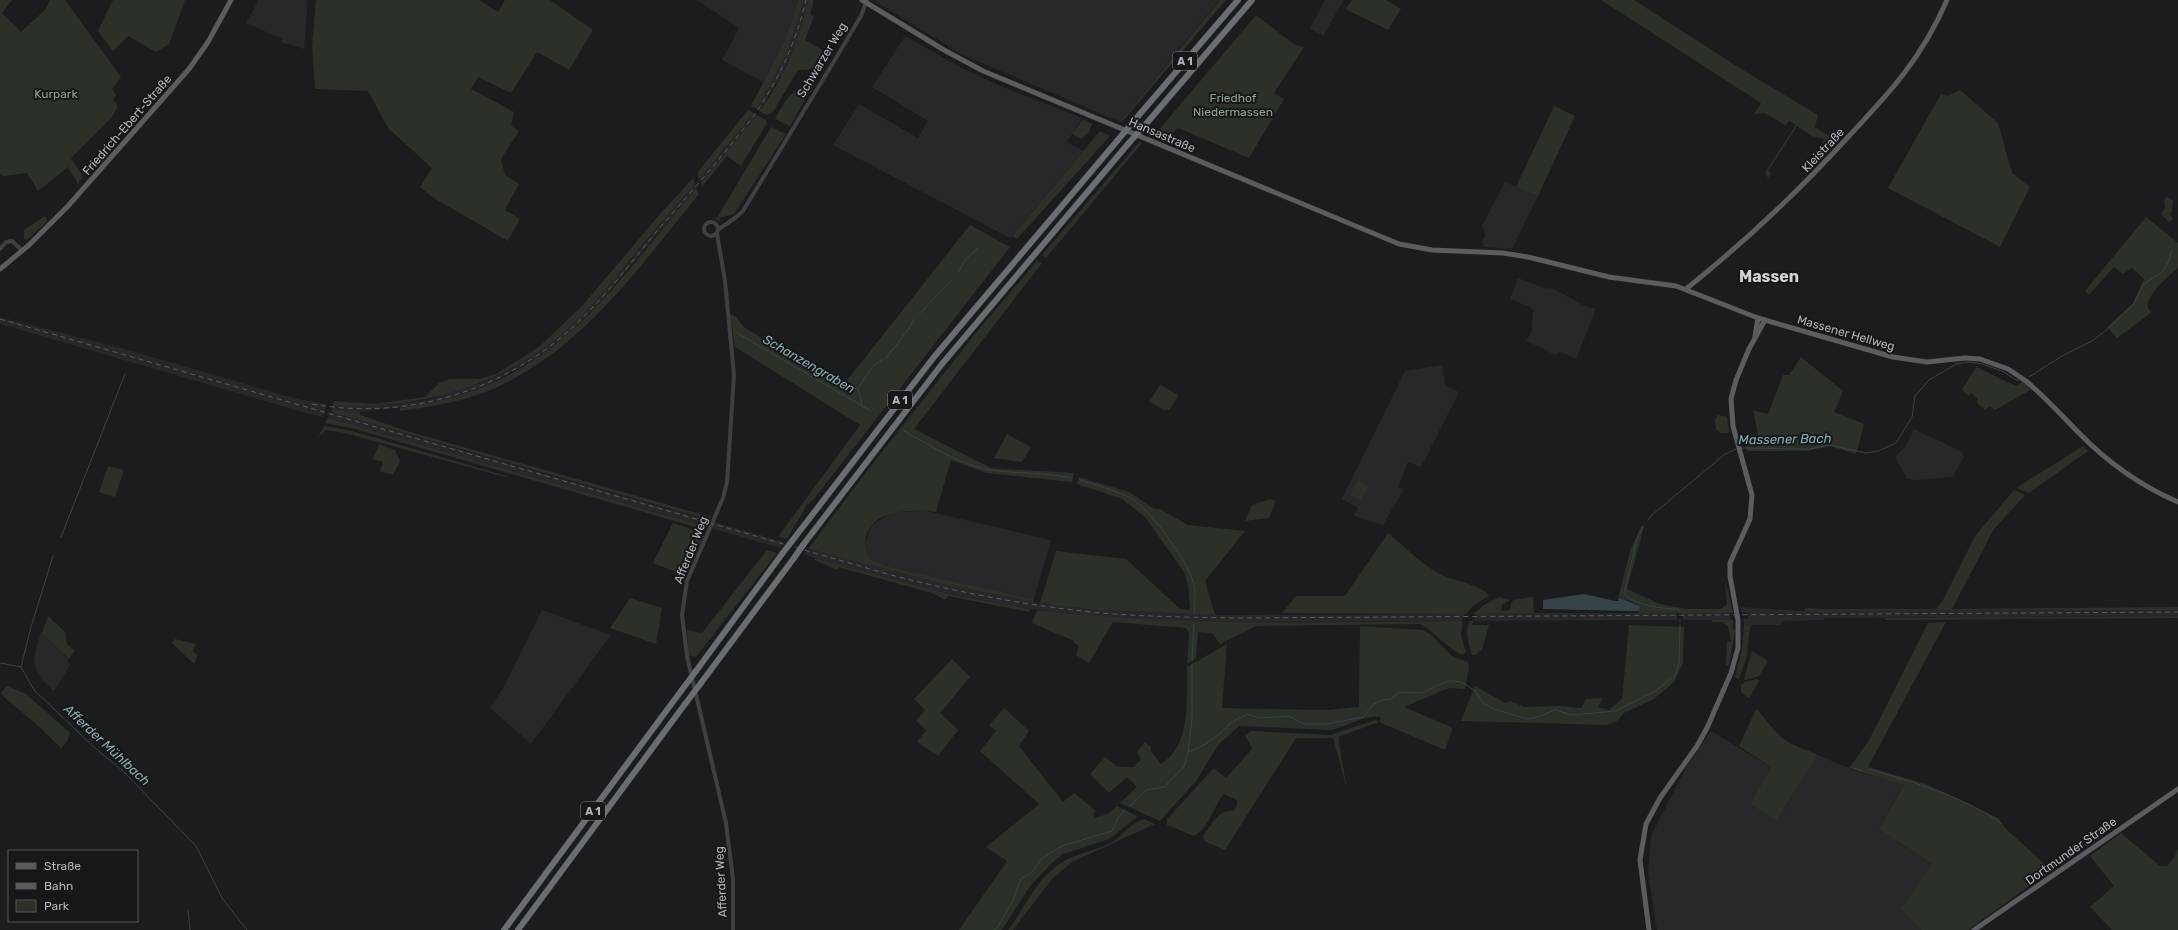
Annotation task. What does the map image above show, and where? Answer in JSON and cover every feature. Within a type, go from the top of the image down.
[{"type":"highway","name":"A 1","points":[[504,930],[782,554],[882,422],[1032,239],[1238,0]]},
{"type":"highway","name":"A 1","points":[[518,930],[803,545],[893,427],[1021,268],[1250,2]]},
{"type":"main road","name":"Friedrich-Ebert-Straße","points":[[0,269],[22,251],[68,206],[192,64],[208,42],[231,0]]},
{"type":"main road","name":"Kleistraße","points":[[1686,289],[1741,244],[1786,203],[1890,92],[1924,47],[1947,0]]},
{"type":"main road","name":"Hansastraße","points":[[865,1],[944,50],[983,71],[1381,237],[1426,250],[1469,251]]},
{"type":"main road","name":"Massener Hellweg","points":[[1469,251],[1488,251],[1521,256],[1610,278],[1686,289],[1758,318],[1902,359],[1934,362],[1973,358],[1988,361],[2019,375],[2040,392],[2078,433],[2103,454],[2144,485],[2178,502]]},
{"type":"main road","points":[[1755,336],[1758,318]]},
{"type":"main road","points":[[1649,930],[1640,864],[1645,828],[1660,798],[1707,728],[1731,673],[1738,648],[1738,620],[1730,576],[1730,563],[1748,526],[1752,504],[1750,481],[1732,422],[1731,399],[1755,336],[1765,320]]},
{"type":"main road","name":"Dortmunder Straße","points":[[1974,930],[2178,789]]},
{"type":"street","name":"Schwarzer Weg","points":[[719,229],[743,211],[833,62],[865,1]]},
{"type":"street","points":[[715,222],[719,229],[717,234],[710,236],[706,233],[704,227],[709,222],[732,220]]},
{"type":"street","name":"Afferder Weg","points":[[717,234],[718,248],[725,281],[734,375],[727,482],[723,498],[687,581],[684,594],[682,626],[687,656],[726,822],[733,879],[733,930]]},
{"type":"street","name":"Afferder Weg","points":[[710,236],[718,248]]},
{"type":"street","points":[[0,249],[6,242],[12,241],[22,251]]},
{"type":"shaded area","points":[[259,0],[308,0],[304,49],[281,42],[282,39],[246,23]]},
{"type":"shaded area","points":[[697,0],[798,0],[785,40],[763,82],[722,60],[739,28]]},
{"type":"shaded area","points":[[804,0],[808,0],[802,30],[782,74],[759,111],[757,109],[789,48]]},
{"type":"shaded area","points":[[873,0],[1219,0],[1120,122],[963,55]]},
{"type":"shaded area","points":[[1325,0],[1344,0],[1323,36],[1310,28]]},
{"type":"shaded area","points":[[905,36],[962,68],[1001,86],[1082,118],[1067,142],[1083,151],[1010,238],[833,145],[859,104],[918,138],[928,121],[872,87]]},
{"type":"shaded area","points":[[754,113],[757,115],[701,183],[699,179]]},
{"type":"shaded area","points":[[1505,182],[1538,196],[1512,249],[1484,247],[1482,242],[1485,235],[1482,226]]},
{"type":"shaded area","points":[[695,184],[696,188],[602,300],[570,332],[540,356],[488,385],[431,404],[360,412],[332,409],[333,405],[391,405],[428,400],[484,382],[511,369],[538,352],[579,318],[599,297]]},
{"type":"shaded area","points":[[1518,278],[1546,289],[1547,287],[1556,290],[1583,305],[1596,309],[1576,359],[1561,352],[1555,355],[1525,340],[1531,334],[1533,311],[1530,307],[1510,299]]},
{"type":"shaded area","points":[[0,317],[121,348],[297,399],[327,404],[323,417],[306,413],[0,324]]},
{"type":"shaded area","points":[[1443,365],[1445,386],[1459,392],[1421,467],[1408,462],[1398,487],[1404,489],[1383,525],[1354,516],[1358,508],[1342,499],[1405,371]]},
{"type":"shaded area","points":[[331,412],[785,542],[780,548],[328,418]]},
{"type":"shaded area","points":[[1914,429],[1962,452],[1964,456],[1953,477],[1917,480],[1907,479],[1895,457],[1905,447]]},
{"type":"shaded area","points":[[926,511],[1051,540],[1034,599],[890,567],[869,559],[865,544],[871,526],[891,512]]},
{"type":"shaded area","points":[[808,549],[947,585],[1033,602],[1097,610],[1215,615],[1465,614],[1461,621],[1199,623],[1097,617],[1030,609],[948,594],[804,555]]},
{"type":"shaded area","points":[[1584,594],[1615,601],[1619,601],[1618,598],[1640,607],[1638,611],[1543,609],[1543,600]]},
{"type":"shaded area","points":[[1741,607],[1805,611],[2178,610],[2178,616],[1825,618],[1824,620],[1785,621],[1780,625],[1744,625],[1743,619],[1748,619],[1748,613],[1742,613]]},
{"type":"shaded area","points":[[542,610],[611,635],[531,744],[490,708],[505,685]]},
{"type":"shaded area","points":[[1677,613],[1677,620],[1473,621],[1476,614]]},
{"type":"shaded area","points":[[1682,613],[1730,613],[1730,620],[1683,620]]},
{"type":"shaded area","points":[[41,632],[69,660],[67,662],[70,665],[54,691],[43,680],[35,667],[34,657]]},
{"type":"shaded area","points":[[1711,731],[1771,767],[1750,804],[1776,821],[1818,755],[1853,770],[1904,784],[1879,829],[1932,864],[1902,909],[1921,930],[1657,930],[1648,874],[1651,836],[1687,766]]},
{"type":"green space","name":"Kurpark","points":[[0,0],[12,0],[2,13],[21,32],[46,9],[50,0],[65,0],[121,77],[112,89],[116,95],[113,100],[118,106],[112,117],[71,158],[83,177],[79,182],[79,186],[68,167],[38,191],[27,173],[3,176],[0,174]]},
{"type":"green space","points":[[113,0],[185,0],[169,44],[156,52],[128,36],[113,51],[98,31]]},
{"type":"green space","points":[[316,0],[479,0],[498,12],[505,0],[550,0],[593,30],[569,70],[537,52],[511,93],[478,77],[471,89],[514,112],[511,126],[519,131],[501,159],[505,175],[519,184],[505,210],[520,219],[508,241],[432,197],[420,187],[432,168],[388,128],[368,91],[315,89],[312,46]]},
{"type":"green space","points":[[798,0],[804,0],[789,48],[757,109],[751,106],[785,40]]},
{"type":"green space","points":[[808,0],[814,0],[810,14],[814,16],[805,40],[829,54],[820,65],[808,70],[798,70],[773,112],[767,115],[759,111],[776,86],[790,58],[805,15]]},
{"type":"green space","points":[[1220,0],[1226,0],[1122,122],[1120,122]]},
{"type":"green space","points":[[1352,0],[1386,0],[1401,9],[1388,30],[1345,9]]},
{"type":"green space","points":[[1601,0],[1634,0],[1738,67],[1818,115],[1815,127],[1837,141],[1825,156],[1820,153],[1825,145],[1822,143],[1824,139],[1812,136],[1797,126],[1768,171],[1771,173],[1768,178],[1765,172],[1796,125],[1789,121],[1786,126],[1765,113],[1754,114],[1761,103]]},
{"type":"green space","name":"Friedhof Niedermassen","points":[[1256,15],[1295,45],[1304,47],[1274,93],[1284,99],[1249,158],[1178,128],[1164,141],[1153,137]]},
{"type":"green space","points":[[816,80],[790,126],[775,119],[783,105],[796,90]]},
{"type":"green space","points":[[1960,90],[1998,123],[2012,173],[2030,187],[2000,247],[1888,188],[1941,94],[1948,96]]},
{"type":"green space","points":[[1554,106],[1575,116],[1538,196],[1516,187]]},
{"type":"green space","points":[[748,110],[754,113],[699,179],[697,173]]},
{"type":"green space","points":[[757,115],[766,120],[767,123],[741,166],[727,156],[702,187],[701,183]]},
{"type":"green space","points":[[1083,119],[1092,124],[1089,132],[1081,139],[1072,134]]},
{"type":"green space","points":[[771,127],[786,134],[734,214],[719,218],[721,222],[711,217],[717,218]]},
{"type":"green space","points":[[1100,131],[1110,136],[1017,239],[1012,236]]},
{"type":"green space","points":[[1139,142],[1142,143],[1046,258],[1042,255]]},
{"type":"green space","points":[[693,178],[695,184],[586,312],[553,341],[525,360],[496,376],[465,388],[433,397],[400,403],[367,406],[333,405],[334,401],[374,404],[425,397],[439,383],[450,379],[480,379],[496,374],[539,347],[582,306],[660,214]]},
{"type":"green space","points":[[696,188],[699,194],[628,281],[577,334],[548,357],[517,377],[483,393],[452,402],[400,411],[400,408],[444,400],[488,385],[520,369],[550,348],[577,325],[603,299]]},
{"type":"green space","points":[[2166,197],[2173,200],[2172,212],[2170,213],[2173,219],[2169,222],[2161,214],[2165,208],[2164,200]]},
{"type":"green space","points":[[45,216],[48,221],[27,240],[24,239],[24,230]]},
{"type":"green space","points":[[2146,217],[2178,243],[2178,268],[2159,285],[2149,300],[2147,306],[2151,313],[2117,338],[2107,327],[2133,303],[2144,279],[2132,268],[2123,274],[2114,267],[2089,295],[2085,291]]},
{"type":"green space","points":[[970,225],[1010,247],[814,499],[807,505],[787,539],[778,537],[860,425],[735,347],[730,314],[736,317],[744,327],[841,388]]},
{"type":"green space","points":[[1037,261],[1042,263],[914,429],[991,468],[1074,473],[1072,482],[986,473],[951,460],[936,512],[903,512],[882,517],[873,523],[868,532],[865,543],[869,559],[890,567],[1034,599],[1033,602],[947,585],[808,549],[877,458],[975,334]]},
{"type":"green space","points":[[1801,357],[1843,391],[1834,412],[1864,424],[1856,454],[1830,446],[1807,451],[1747,451],[1744,443],[1759,441],[1753,410],[1768,414],[1783,375],[1789,375]]},
{"type":"green space","points":[[1976,367],[2018,386],[2022,381],[2030,388],[2030,390],[1995,410],[1990,406],[1985,410],[1976,402],[1978,399],[1971,393],[1969,396],[1962,390]]},
{"type":"green space","points":[[1160,385],[1179,395],[1169,410],[1165,410],[1149,402]]},
{"type":"green space","points":[[332,409],[360,412],[360,415],[407,431],[711,517],[710,520],[331,412]]},
{"type":"green space","points":[[1718,415],[1727,417],[1728,433],[1721,433],[1716,430],[1715,420]]},
{"type":"green space","points":[[328,418],[707,527],[706,530],[355,429],[325,423]]},
{"type":"green space","points":[[324,426],[352,431],[510,477],[505,477],[345,433],[327,430],[318,437]]},
{"type":"green space","points":[[1007,434],[1031,447],[1022,462],[994,458]]},
{"type":"green space","points":[[379,444],[395,450],[400,461],[393,475],[380,471],[383,462],[373,459]]},
{"type":"green space","points":[[2083,446],[2088,451],[2029,493],[2016,488]]},
{"type":"green space","points":[[108,466],[124,470],[115,497],[99,492]]},
{"type":"green space","points":[[1079,477],[1129,492],[1154,509],[1160,509],[1188,525],[1245,531],[1205,581],[1215,615],[1097,610],[1040,603],[1056,551],[1126,559],[1180,609],[1190,610],[1188,585],[1184,572],[1145,517],[1122,499],[1077,484]]},
{"type":"green space","points":[[1358,480],[1369,486],[1360,501],[1350,495]]},
{"type":"green space","points":[[2014,490],[2025,495],[1994,529],[1952,609],[2178,607],[2178,610],[1805,611],[1805,608],[1936,609],[1942,602],[1975,536]]},
{"type":"green space","points":[[1270,499],[1276,501],[1269,518],[1245,521],[1252,505]]},
{"type":"green space","points":[[673,523],[702,533],[704,536],[686,576],[653,563]]},
{"type":"green space","points":[[1641,526],[1644,527],[1627,589],[1660,604],[1686,609],[1721,609],[1727,604],[1725,581],[1733,613],[1638,613],[1639,608],[1631,601],[1618,598],[1630,551]]},
{"type":"green space","points":[[1388,533],[1435,571],[1447,577],[1481,589],[1489,596],[1473,606],[1466,614],[1282,613],[1296,596],[1345,596]]},
{"type":"green space","points":[[767,550],[777,553],[696,657],[688,655],[687,630],[702,633]]},
{"type":"green space","points":[[815,558],[948,594],[1030,609],[1029,612],[948,596],[945,600],[932,593],[838,567],[837,570],[814,560]]},
{"type":"green space","points":[[1499,597],[1510,600],[1502,605],[1501,611],[1509,610],[1513,600],[1533,597],[1534,613],[1473,614],[1484,605]]},
{"type":"green space","points":[[630,598],[662,608],[656,644],[610,628]]},
{"type":"green space","points":[[1037,610],[1144,619],[1197,621],[1463,621],[1461,635],[1466,652],[1462,655],[1456,652],[1426,627],[1420,624],[1256,626],[1220,644],[1212,633],[1198,632],[1196,658],[1187,664],[1189,633],[1186,628],[1113,622],[1089,663],[1076,655],[1079,646],[1074,643],[1074,641],[1032,623]]},
{"type":"green space","points":[[48,616],[65,632],[67,644],[75,651],[69,659],[42,633]]},
{"type":"green space","points":[[2178,616],[2178,618],[1885,620],[1885,618]]},
{"type":"green space","points":[[1712,620],[1733,620],[1733,629],[1735,631],[1729,665],[1726,665],[1727,641],[1731,642],[1728,626],[1723,622],[1712,622]]},
{"type":"green space","points":[[1469,621],[1473,621],[1472,625],[1489,625],[1482,650],[1475,655],[1472,655],[1468,638],[1467,629]]},
{"type":"green space","points":[[1946,622],[1868,767],[1926,784],[1998,818],[2005,828],[2051,870],[1968,930],[1921,930],[1901,909],[1932,864],[1879,829],[1904,785],[1849,768],[1868,742],[1928,623]]},
{"type":"green space","points":[[1629,625],[1684,627],[1683,663],[1674,682],[1654,699],[1624,713],[1617,721],[1607,725],[1461,721],[1475,686],[1505,703],[1510,701],[1525,707],[1559,706],[1581,708],[1586,699],[1603,698],[1598,707],[1609,710],[1622,699]]},
{"type":"green space","points":[[1744,625],[1751,625],[1747,656],[1739,679],[1737,679],[1735,677],[1742,649]]},
{"type":"green space","points":[[1360,626],[1423,630],[1430,634],[1453,657],[1468,662],[1469,669],[1465,689],[1449,688],[1404,707],[1453,728],[1445,750],[1379,722],[1381,717],[1369,717],[1331,730],[1239,726],[1219,744],[1196,781],[1160,821],[1120,803],[1137,787],[1127,777],[1109,793],[1090,774],[1105,757],[1118,767],[1134,767],[1141,759],[1137,752],[1145,742],[1151,747],[1151,751],[1161,764],[1171,756],[1183,733],[1187,707],[1187,667],[1227,644],[1222,708],[1327,710],[1359,707]]},
{"type":"green space","points":[[175,639],[196,644],[193,652],[198,655],[194,664],[172,643]]},
{"type":"green space","points":[[1752,651],[1768,661],[1759,676],[1746,680],[1744,679]]},
{"type":"green space","points":[[952,659],[970,677],[940,713],[958,730],[938,756],[917,742],[926,730],[916,721],[925,710],[914,699]]},
{"type":"green space","points":[[1757,679],[1759,681],[1749,698],[1741,692],[1741,685],[1745,682]]},
{"type":"green space","points":[[7,686],[26,694],[70,733],[67,742],[61,748],[34,722],[5,698],[1,693]]},
{"type":"green space","points":[[1004,708],[1029,731],[1019,746],[1063,802],[1074,793],[1096,811],[1093,814],[1096,818],[1109,813],[1117,806],[1137,816],[1109,839],[1063,854],[1052,863],[1031,885],[1002,930],[959,930],[1007,861],[986,847],[1039,804],[980,751],[996,731],[989,725]]},
{"type":"green space","points":[[1756,709],[1783,738],[1792,744],[1818,755],[1776,821],[1750,804],[1771,767],[1739,746]]},
{"type":"green space","points":[[1375,720],[1379,722],[1338,737],[1347,790],[1333,738],[1296,738],[1225,850],[1204,841],[1203,836],[1219,815],[1228,811],[1233,811],[1237,806],[1237,800],[1224,794],[1204,828],[1194,836],[1167,825],[1167,819],[1214,768],[1226,778],[1252,749],[1245,735],[1251,731],[1330,735]]},
{"type":"green space","points":[[1144,819],[1155,824],[1072,862],[1052,879],[1013,930],[1008,930],[1038,885],[1052,870],[1067,860],[1112,842],[1140,820]]},
{"type":"green space","points":[[2121,833],[2160,866],[2167,866],[2175,856],[2178,849],[2178,930],[2112,930],[2090,907],[2114,886],[2090,856]]},
{"type":"waterway","points":[[958,272],[967,258],[978,248]]},
{"type":"waterway","name":"Massener Bach","points":[[2029,377],[2062,356],[2092,341],[2109,328],[2134,304],[2143,285],[2162,272],[2168,263],[2172,250]]},
{"type":"waterway","points":[[920,313],[952,280]]},
{"type":"waterway","points":[[886,358],[915,319]]},
{"type":"waterway","name":"Schanzengraben","points":[[737,333],[871,411]]},
{"type":"waterway","points":[[862,405],[858,388],[874,365],[882,360]]},
{"type":"waterway","name":"Massener Bach","points":[[1741,448],[1810,449],[1829,445],[1866,453],[1878,451],[1896,443],[1912,417],[1915,396],[1929,380],[1956,364],[1970,362],[1982,364],[2002,371],[2016,380],[2019,380]]},
{"type":"waterway","name":"Afferder Mühlbach","points":[[61,537],[125,374]]},
{"type":"waterway","name":"Schanzengraben","points":[[904,431],[946,454],[979,468],[1071,478]]},
{"type":"waterway","name":"Massener Bach","points":[[1648,520],[1653,514],[1725,454],[1736,449]]},
{"type":"waterway","name":"Schanzengraben","points":[[1080,480],[1129,497],[1146,511],[1156,522],[1175,547],[1189,571],[1193,581],[1195,593],[1194,614]]},
{"type":"waterway","name":"Massener Bach","points":[[1643,526],[1637,539],[1624,593],[1634,601],[1649,606],[1678,609],[1680,613]]},
{"type":"waterway","name":"Afferder Mühlbach","points":[[53,556],[31,627],[21,667],[34,690],[96,749],[123,771],[196,846],[222,898],[247,930]]},
{"type":"waterway","name":"Schanzengraben","points":[[1192,661],[1194,624]]},
{"type":"waterway","name":"Massener Bach","points":[[1129,807],[1146,790],[1164,787],[1184,767],[1188,752],[1204,745],[1217,736],[1232,722],[1247,714],[1259,718],[1289,716],[1304,724],[1327,724],[1363,717],[1374,704],[1382,700],[1391,699],[1400,692],[1421,693],[1448,681],[1461,682],[1474,690],[1483,703],[1494,709],[1527,719],[1538,717],[1555,710],[1572,715],[1615,711],[1657,690],[1675,675],[1679,663],[1680,625]]},
{"type":"waterway","points":[[0,663],[21,667]]},
{"type":"waterway","name":"Schanzengraben","points":[[1188,751],[1192,720],[1192,664]]},
{"type":"waterway","points":[[1854,768],[1862,771]]},
{"type":"waterway","points":[[1869,769],[1938,791],[1955,798],[1988,814],[2002,824]]},
{"type":"waterway","name":"Massener Bach","points":[[994,930],[998,927],[1013,900],[1021,879],[1032,872],[1042,858],[1062,846],[1112,831],[1118,818],[1125,810]]},
{"type":"waterway","points":[[188,910],[190,930]]},
{"type":"railway","points":[[312,404],[348,408],[383,408],[419,404],[453,396],[518,368],[547,348],[575,325],[607,292],[755,114],[764,101],[786,60],[797,31],[806,0]]},
{"type":"railway","points":[[0,319],[891,575],[941,587],[1041,606],[1128,615],[1237,618],[2178,612]]},
{"type":"district","name":"Massen","points":[[1769,276]]}]
